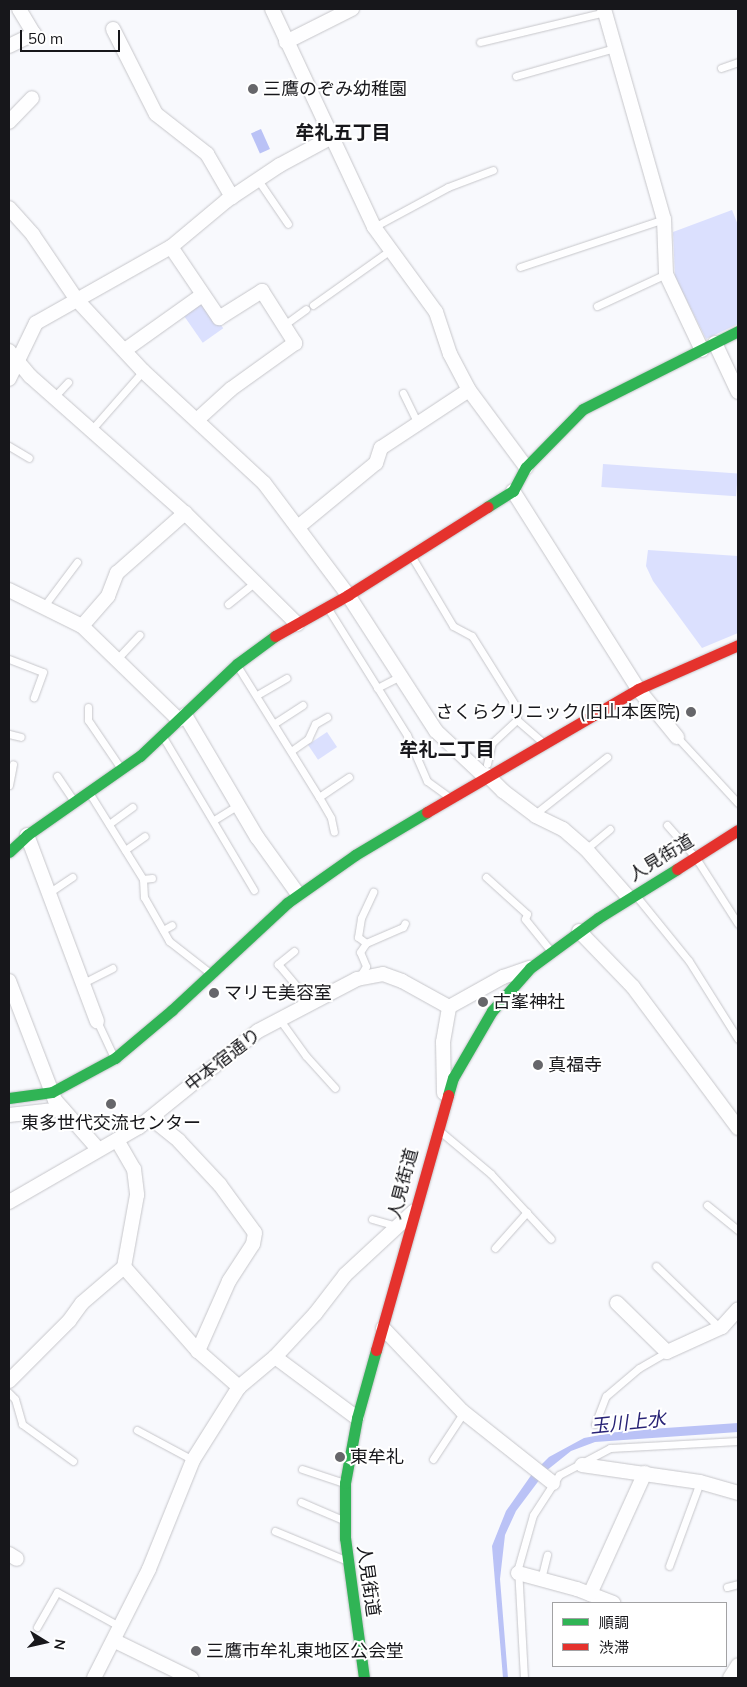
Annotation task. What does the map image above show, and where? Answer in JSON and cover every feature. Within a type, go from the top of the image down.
[{"type":"street","points":[[9,46],[34,34],[18,9]]},
{"type":"street","points":[[272,9],[330,138],[374,227],[389,251],[436,312],[450,354],[469,390],[526,467]]},
{"type":"street","points":[[286,42],[352,9]]},
{"type":"street","points":[[605,10],[664,219],[666,274],[702,350]]},
{"type":"street","points":[[113,29],[156,114],[207,154],[232,197]]},
{"type":"street","points":[[9,122],[32,98]]},
{"type":"street","points":[[9,379],[19,362],[36,323],[171,247],[232,197],[330,138]]},
{"type":"street","points":[[9,208],[32,235],[77,300],[143,371],[198,419],[264,483],[348,595],[436,731],[486,772],[503,791],[535,814],[563,830],[632,896]]},
{"type":"street","points":[[171,247],[219,318],[262,291],[295,343],[231,390],[198,419]]},
{"type":"street","points":[[125,350],[202,295]]},
{"type":"street","points":[[9,852],[26,835],[122,769],[163,736],[237,664],[266,641],[348,595],[513,491],[526,467],[583,409],[738,331]]},
{"type":"street","points":[[715,343],[738,392]]},
{"type":"street","points":[[9,351],[55,396],[93,428],[185,513],[297,624]]},
{"type":"street","points":[[298,527],[376,463],[381,448],[469,390]]},
{"type":"street","points":[[513,491],[638,689],[676,737]]},
{"type":"street","points":[[82,626],[108,596],[117,572],[185,513]]},
{"type":"street","points":[[9,590],[82,626],[182,718],[298,894]]},
{"type":"street","points":[[9,1098],[52,1092],[115,1058],[172,1010],[298,894],[355,855],[450,798],[486,772],[638,689],[738,645]]},
{"type":"street","name":"人見街道","points":[[364,1678],[343,1520],[345,1483],[357,1418],[444,1104],[474,1038],[492,1011],[530,968],[550,950],[738,830]]},
{"type":"street","points":[[26,835],[50,892],[97,1021]]},
{"type":"street","points":[[579,931],[633,987],[738,1128]]},
{"type":"street","points":[[444,1104],[443,1042],[449,1007],[503,977],[530,968]]},
{"type":"street","name":"中本宿通り","points":[[9,1202],[98,1149],[118,1140],[151,1118],[258,1031],[310,1002],[358,979],[383,974],[402,981],[449,1007]]},
{"type":"street","points":[[9,981],[52,1092],[98,1149]]},
{"type":"street","points":[[9,1115],[63,1108]]},
{"type":"street","points":[[151,1118],[179,1141],[220,1185],[255,1233],[253,1244],[228,1281],[198,1351]]},
{"type":"street","points":[[9,1381],[70,1321],[82,1303],[124,1267],[137,1195],[134,1169],[118,1140]]},
{"type":"street","points":[[94,1678],[115,1641],[149,1569],[193,1460],[238,1387],[275,1357],[315,1314],[345,1275],[414,1211]]},
{"type":"street","points":[[124,1267],[198,1351],[238,1387]]},
{"type":"street","points":[[617,1303],[668,1352],[720,1329],[738,1309]]},
{"type":"street","points":[[382,1328],[464,1412],[549,1480]]},
{"type":"street","points":[[275,1357],[357,1418]]},
{"type":"street","points":[[582,1465],[700,1482],[738,1493]]},
{"type":"street","points":[[590,1594],[645,1473]]},
{"type":"street","points":[[518,1573],[590,1594],[610,1602]]},
{"type":"street","points":[[115,1641],[191,1678]]},
{"type":"lane","points":[[480,42],[605,10]]},
{"type":"lane","points":[[516,76],[615,48]]},
{"type":"lane","points":[[721,68],[738,62]]},
{"type":"lane","points":[[374,227],[448,187],[493,170]]},
{"type":"lane","points":[[258,180],[288,224]]},
{"type":"lane","points":[[520,267],[664,219]]},
{"type":"lane","points":[[313,305],[389,251]]},
{"type":"lane","points":[[597,306],[666,274]]},
{"type":"lane","points":[[284,325],[306,309]]},
{"type":"lane","points":[[93,428],[143,371]]},
{"type":"lane","points":[[55,396],[68,382]]},
{"type":"lane","points":[[404,393],[418,424]]},
{"type":"lane","points":[[9,446],[29,458]]},
{"type":"lane","points":[[411,554],[453,626],[472,636],[517,708],[517,720],[492,743],[486,772]]},
{"type":"lane","points":[[44,606],[77,562]]},
{"type":"lane","points":[[228,604],[254,582]]},
{"type":"lane","points":[[326,606],[411,743],[427,781],[450,798]]},
{"type":"lane","points":[[117,659],[139,635]]},
{"type":"lane","points":[[9,659],[43,672],[34,697]]},
{"type":"lane","points":[[237,664],[258,695],[319,797],[331,818],[334,832]]},
{"type":"lane","points":[[377,688],[399,676]]},
{"type":"lane","points":[[258,695],[287,678]]},
{"type":"lane","points":[[275,723],[303,705]]},
{"type":"lane","points":[[88,707],[88,720],[122,769]]},
{"type":"lane","points":[[291,751],[308,739],[315,724],[327,717]]},
{"type":"lane","points":[[517,720],[542,742]]},
{"type":"lane","points":[[9,734],[21,737]]},
{"type":"lane","points":[[163,736],[254,890]]},
{"type":"lane","points":[[676,737],[738,803]]},
{"type":"lane","points":[[535,814],[607,757]]},
{"type":"lane","points":[[9,786],[13,764]]},
{"type":"lane","points":[[57,776],[74,801]]},
{"type":"lane","points":[[319,797],[349,777]]},
{"type":"lane","points":[[89,791],[143,879],[144,897],[169,941],[210,973]]},
{"type":"lane","points":[[214,820],[238,805]]},
{"type":"lane","points":[[109,824],[132,808]]},
{"type":"lane","points":[[667,825],[696,858],[738,924]]},
{"type":"lane","points":[[586,850],[610,829]]},
{"type":"lane","points":[[125,850],[145,836]]},
{"type":"lane","points":[[50,892],[72,877]]},
{"type":"lane","points":[[486,877],[526,914],[525,919],[550,950]]},
{"type":"lane","points":[[143,879],[152,878]]},
{"type":"lane","points":[[366,943],[358,937],[361,918],[373,892]]},
{"type":"lane","points":[[632,896],[689,961],[738,1039]]},
{"type":"lane","points":[[358,979],[366,966],[360,952],[366,943],[402,928],[405,923]]},
{"type":"lane","points":[[163,930],[172,925]]},
{"type":"lane","points":[[294,951],[278,964],[310,1002]]},
{"type":"lane","points":[[83,983],[112,968]]},
{"type":"lane","points":[[280,1020],[306,1056],[335,1088]]},
{"type":"lane","points":[[97,1021],[102,1037],[115,1058]]},
{"type":"lane","points":[[436,1128],[491,1174],[551,1239]]},
{"type":"lane","points":[[708,1205],[738,1230]]},
{"type":"lane","points":[[495,1248],[527,1212]]},
{"type":"lane","points":[[372,1219],[397,1226]]},
{"type":"lane","points":[[656,1266],[720,1329]]},
{"type":"lane","points":[[595,1424],[606,1396],[639,1368],[668,1352]]},
{"type":"lane","points":[[9,1393],[15,1399],[22,1424],[73,1461]]},
{"type":"lane","points":[[433,1459],[464,1412]]},
{"type":"lane","points":[[137,1430],[193,1460]]},
{"type":"lane","points":[[524,1678],[518,1573],[533,1515],[549,1480],[568,1469],[582,1465],[610,1448],[738,1441]]},
{"type":"lane","points":[[302,1469],[345,1483]]},
{"type":"lane","points":[[669,1566],[700,1482]]},
{"type":"lane","points":[[301,1502],[343,1520]]},
{"type":"lane","points":[[275,1531],[348,1561]]},
{"type":"lane","points":[[541,1579],[547,1555]]},
{"type":"lane","points":[[727,1587],[738,1584]]},
{"type":"lane","points":[[37,1627],[57,1592],[121,1628]]},
{"type":"shaded area","points":[[732,210],[738,225],[738,324],[706,339],[675,277],[673,232]]},
{"type":"shaded area","points":[[202,298],[223,328],[203,343],[182,312]]},
{"type":"shaded area","points":[[603,464],[738,473],[736,496],[601,487]]},
{"type":"shaded area","points":[[648,550],[738,556],[738,633],[702,648],[653,581],[646,566]]},
{"type":"shaded area","points":[[327,732],[337,747],[318,760],[308,745]]},
{"type":"water","points":[[261,129],[270,149],[260,154],[251,133]]},
{"type":"water","points":[[738,1423],[738,1432],[595,1442],[571,1451],[546,1471],[516,1511],[505,1535],[500,1579],[508,1678],[503,1678],[492,1546],[506,1511],[532,1474],[549,1457],[584,1438],[622,1431]]},
{"type":"traffic: fast","points":[[487,507],[513,491],[526,467],[583,409],[738,331]]},
{"type":"traffic: fast","points":[[9,852],[27,835],[140,756],[237,664],[275,636]]},
{"type":"traffic: fast","points":[[9,1098],[52,1092],[115,1058],[172,1010],[287,903],[355,855],[427,812]]},
{"type":"traffic: fast","points":[[448,1095],[453,1078],[492,1011],[530,968],[598,918],[677,869]]},
{"type":"traffic: fast","points":[[364,1678],[345,1538],[345,1483],[357,1418],[376,1350]]},
{"type":"traffic: jam","points":[[275,636],[348,595],[487,507]]},
{"type":"traffic: jam","points":[[427,812],[638,689],[738,645]]},
{"type":"traffic: jam","points":[[677,869],[738,830]]},
{"type":"traffic: jam","points":[[376,1350],[448,1095]]},
{"type":"place","name":"三鷹のぞみ幼稚園","points":[[253,89]]},
{"type":"place","name":"さくらクリニック(旧山本医院)","points":[[691,712]]},
{"type":"place","name":"マリモ美容室","points":[[214,993]]},
{"type":"place","name":"古峯神社","points":[[483,1002]]},
{"type":"place","name":"真福寺","points":[[538,1065]]},
{"type":"place","name":"東多世代交流センター","points":[[111,1104]]},
{"type":"place","name":"東牟礼","points":[[340,1457]]},
{"type":"place","name":"三鷹市牟礼東地区公会堂","points":[[196,1651]]},
{"type":"district","name":"牟礼五丁目","points":[[343,133]]},
{"type":"district","name":"牟礼二丁目","points":[[447,750]]},
{"type":"water label","name":"玉川上水","points":[[628,1423]]}]
